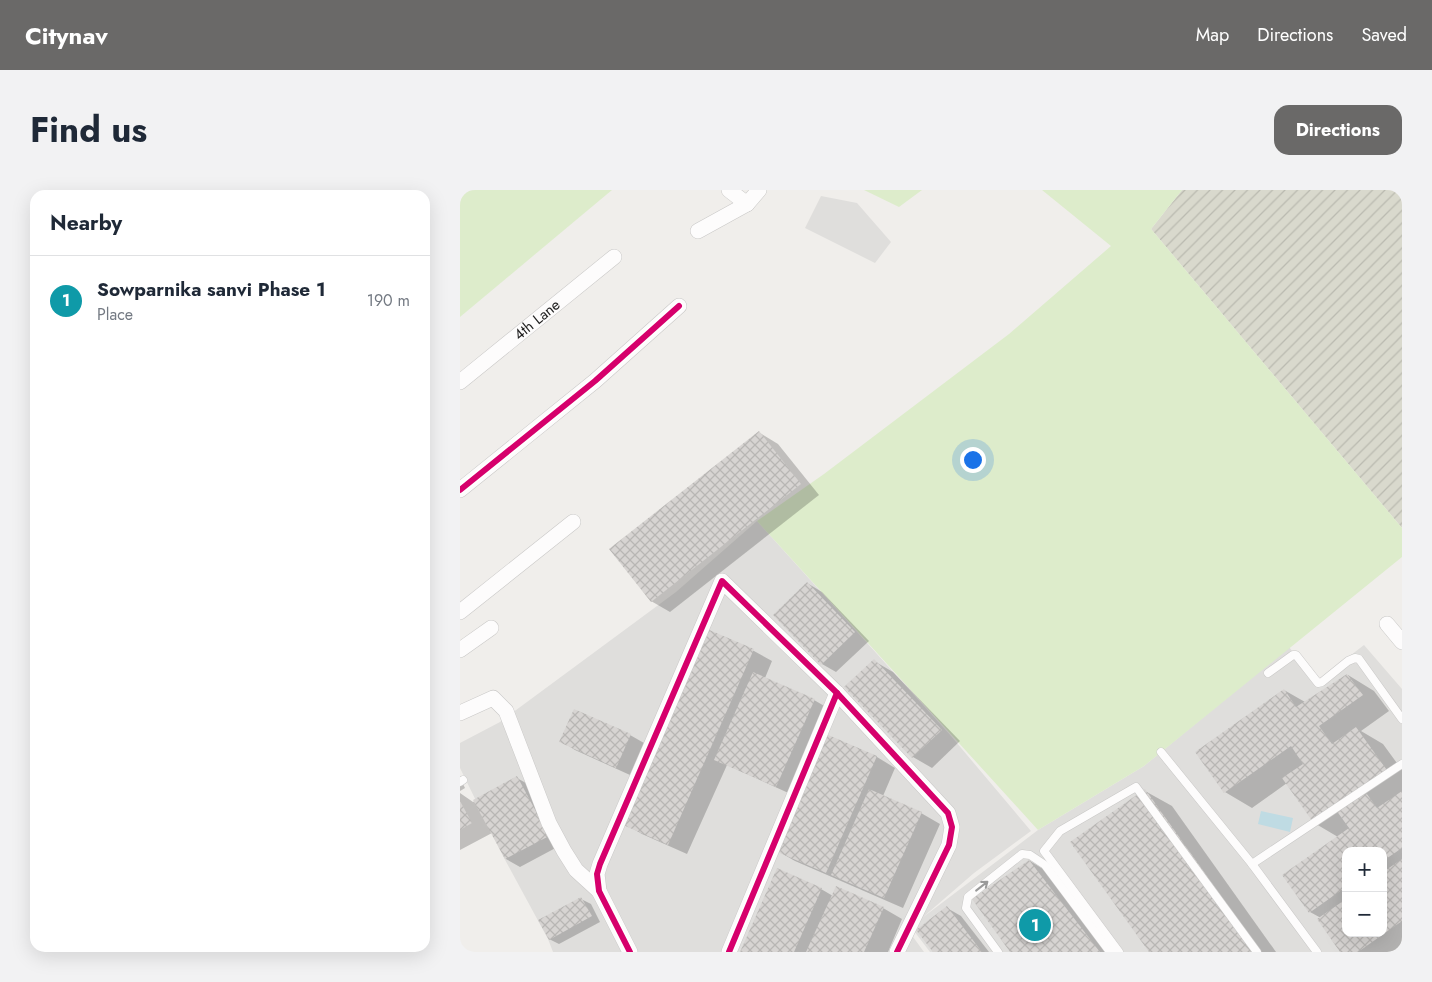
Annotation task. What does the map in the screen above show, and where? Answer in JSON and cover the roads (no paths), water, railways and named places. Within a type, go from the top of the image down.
[{"type":"street","points":[[729,190],[747,204]]},
{"type":"street","points":[[698,231],[747,204],[759,190]]},
{"type":"street","name":"4th Lane","points":[[460,382],[614,257]]},
{"type":"street","points":[[460,490],[595,381],[679,306]]},
{"type":"street","points":[[460,612],[573,522]]},
{"type":"street","points":[[630,952],[599,891],[597,874],[722,581],[837,693],[948,813],[952,827],[949,845],[903,948]]},
{"type":"street","points":[[1387,624],[1402,642]]},
{"type":"street","points":[[460,650],[491,628]]},
{"type":"street","points":[[729,952],[837,693]]},
{"type":"street","points":[[460,713],[493,698],[506,710],[553,830],[576,870],[599,891]]},
{"type":"lane","points":[[1268,673],[1293,655],[1296,655],[1318,683],[1322,682],[1348,661],[1355,658],[1358,659],[1402,719]]},
{"type":"lane","points":[[1160,752],[1252,864],[1317,952]]},
{"type":"lane","points":[[1252,864],[1402,764]]},
{"type":"lane","points":[[1119,952],[1044,851],[1060,831],[1136,787],[1257,952]]},
{"type":"lane","points":[[998,952],[966,908],[968,897],[1022,854],[1030,855],[1045,865],[1110,952]]},
{"type":"water","points":[[1261,811],[1293,818],[1290,832],[1258,824]]},
{"type":"place","name":"Sowparnika sanvi Phase 1","points":[[1035,925]]}]
